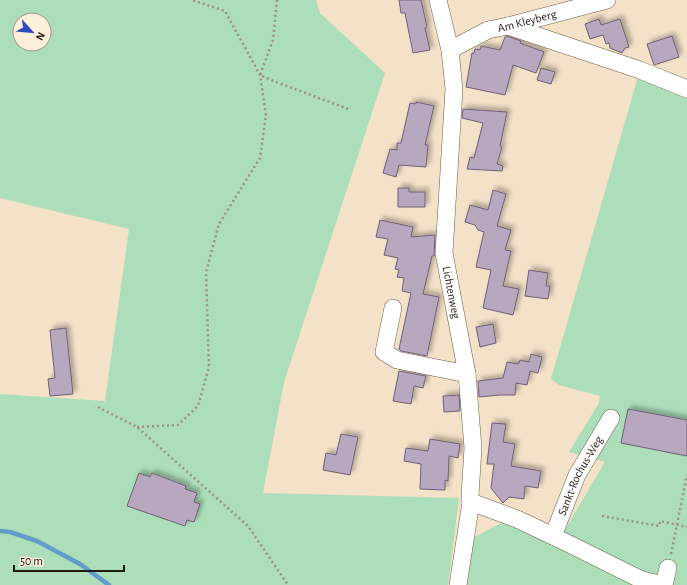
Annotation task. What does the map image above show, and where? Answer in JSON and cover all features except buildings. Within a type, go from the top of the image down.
[{"type":"street","name":"Lichtenweg","points":[[438,0],[450,50],[454,89],[444,252],[467,374],[472,448],[471,502],[458,585]]},
{"type":"street","name":"Am Kleyberg","points":[[450,50],[488,30],[607,0]]},
{"type":"street","points":[[508,26],[640,70],[687,89]]},
{"type":"street","points":[[393,308],[384,352],[397,360],[467,374]]},
{"type":"street","name":"Sankt-Rochus-Weg","points":[[553,536],[577,475],[611,418]]},
{"type":"street","points":[[471,502],[517,519],[642,580],[663,585],[668,568]]},
{"type":"path","points":[[137,427],[178,425],[198,406],[209,367],[206,272],[219,224],[260,158],[266,115],[260,75],[225,11],[192,0]]},
{"type":"path","points":[[260,75],[273,40],[277,0]]},
{"type":"path","points":[[260,75],[351,110]]},
{"type":"path","points":[[98,407],[137,427],[248,526],[289,585]]},
{"type":"path","points":[[668,568],[687,475]]},
{"type":"path","points":[[602,516],[659,526],[660,521],[687,527]]},
{"type":"green space","points":[[0,0],[316,0],[320,13],[385,73],[284,382],[263,493],[459,498],[448,585],[0,585],[0,394],[105,401],[129,229],[0,198]]},
{"type":"green space","points":[[639,73],[687,92],[687,585],[661,585],[563,533],[605,462],[569,452],[599,403],[600,396],[559,385],[551,379]]},
{"type":"green space","points":[[505,521],[647,585],[464,585],[471,539]]},
{"type":"waterway","points":[[0,531],[10,532],[37,541],[80,564],[109,585]]}]
